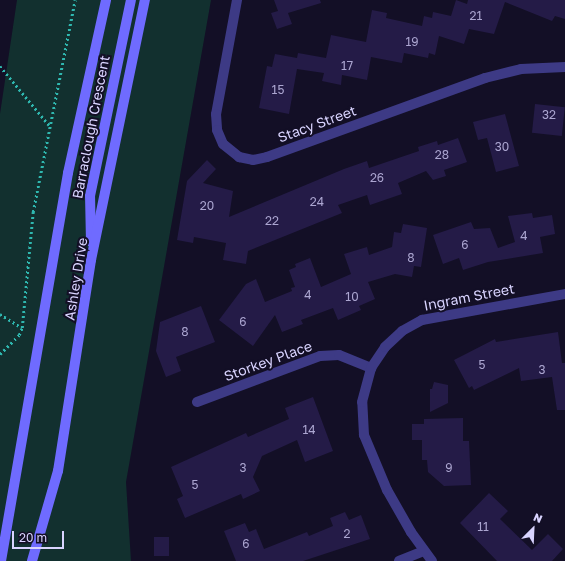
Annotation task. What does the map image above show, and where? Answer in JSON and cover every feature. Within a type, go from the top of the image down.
[{"type":"main road","name":"Ashley Drive","points":[[1,561],[68,173],[106,0]]},
{"type":"main road","name":"Barraclough Crescent","points":[[91,260],[90,196],[131,0]]},
{"type":"main road","name":"Ashley Drive","points":[[32,561],[58,471],[91,260],[145,0]]},
{"type":"street","name":"Stacy Street","points":[[237,0],[216,114],[217,130],[223,144],[239,157],[253,160],[267,158],[485,78],[521,69],[565,67]]},
{"type":"street","name":"Ingram Street","points":[[432,561],[424,551],[387,490],[364,435],[362,402],[371,368],[385,347],[402,331],[422,320],[565,294]]},
{"type":"street","name":"Storkey Place","points":[[197,402],[320,356],[339,355],[371,368]]},
{"type":"street","points":[[399,561],[424,551]]},
{"type":"path","points":[[0,354],[19,335],[22,328],[33,212],[75,0]]},
{"type":"path","points":[[0,66],[49,126]]},
{"type":"path","points":[[0,314],[22,328]]},
{"type":"green space","points":[[17,0],[211,0],[126,482],[131,561],[0,561],[0,114]]},
{"type":"building","points":[[274,0],[320,0],[321,3],[288,13],[292,24],[277,29],[271,13],[278,11]]},
{"type":"building","points":[[456,0],[467,4],[468,0],[565,0],[565,19],[555,16],[552,21],[505,2],[494,34],[469,29],[464,44],[439,36],[435,55],[429,53],[428,58],[404,53],[402,63],[371,57],[367,80],[342,75],[341,85],[322,81],[324,73],[297,69],[289,114],[259,108],[267,66],[272,67],[275,54],[297,58],[298,53],[326,58],[331,35],[366,42],[372,10],[387,13],[386,18],[422,26],[424,16],[432,18],[433,12],[451,16]]},
{"type":"building","points":[[535,104],[565,107],[562,136],[532,133]]},
{"type":"building","points":[[505,114],[519,166],[496,172],[487,138],[478,140],[473,122]]},
{"type":"building","points":[[458,138],[467,162],[444,170],[446,176],[433,180],[426,171],[398,183],[402,194],[370,205],[367,195],[338,205],[342,213],[248,251],[246,264],[223,260],[226,243],[194,237],[193,243],[177,240],[187,181],[207,160],[216,169],[203,183],[233,191],[229,217],[344,169],[367,161],[369,168],[419,151],[418,147],[437,141],[438,145]]},
{"type":"building","points":[[532,213],[533,218],[552,215],[555,234],[540,237],[543,253],[488,262],[463,270],[459,258],[443,264],[433,235],[471,222],[474,229],[490,228],[498,248],[515,242],[508,216]]},
{"type":"building","points":[[403,224],[427,228],[421,267],[414,266],[412,277],[395,274],[368,282],[375,299],[359,306],[361,310],[338,320],[333,308],[301,320],[303,324],[282,332],[275,315],[253,346],[219,320],[246,284],[256,279],[265,302],[292,291],[291,288],[295,287],[289,270],[296,267],[295,264],[310,258],[321,287],[351,274],[344,254],[367,247],[369,255],[392,247],[394,232],[401,233]]},
{"type":"building","points":[[201,306],[215,342],[176,357],[181,371],[166,377],[156,351],[160,322]]},
{"type":"building","points":[[558,332],[562,363],[565,363],[565,410],[557,410],[552,377],[521,381],[519,368],[474,390],[472,386],[469,388],[454,360],[495,339],[496,342]]},
{"type":"building","points":[[434,382],[448,385],[448,403],[430,412],[430,389],[432,389]]},
{"type":"building","points":[[313,397],[333,451],[305,462],[297,440],[262,456],[253,477],[260,491],[243,499],[241,494],[185,518],[177,499],[183,496],[171,467],[246,433],[248,437],[289,419],[285,408]]},
{"type":"building","points":[[463,418],[463,441],[469,441],[471,485],[444,486],[428,472],[427,460],[422,460],[422,440],[412,440],[412,424],[424,424],[424,419]]},
{"type":"building","points":[[489,493],[508,511],[500,519],[532,550],[548,534],[563,549],[552,561],[497,561],[460,523]]},
{"type":"building","points":[[345,512],[349,520],[361,515],[370,539],[303,561],[236,561],[224,531],[245,523],[249,532],[256,529],[264,549],[307,532],[309,536],[333,526],[330,518]]},
{"type":"building","points":[[154,537],[169,537],[169,556],[154,556]]}]
